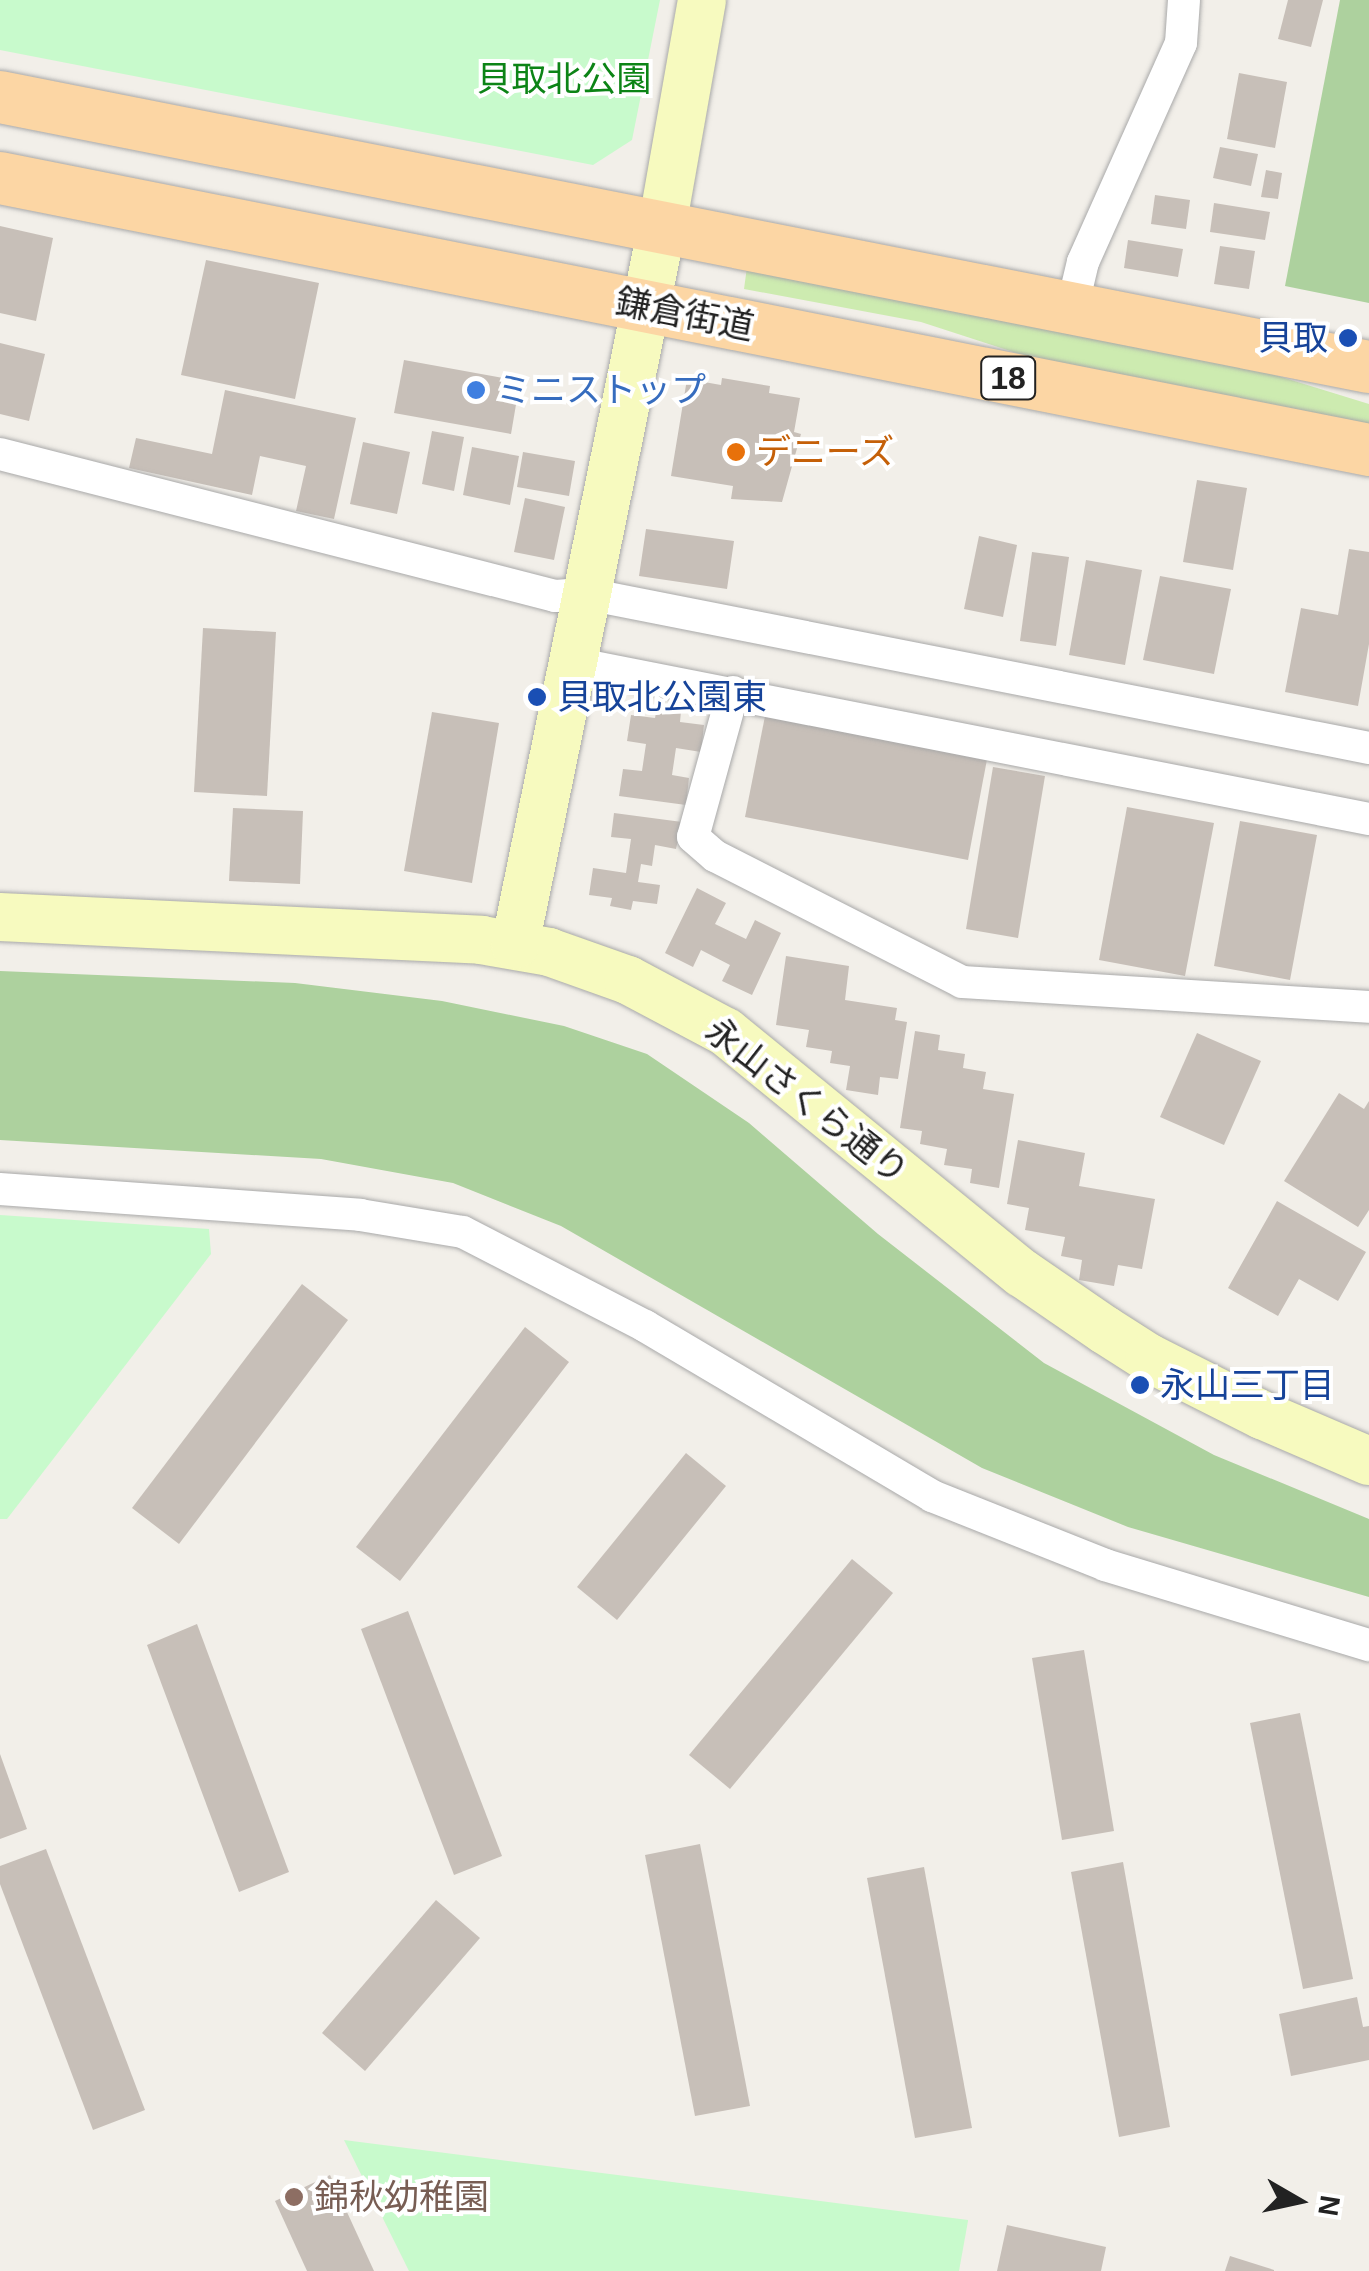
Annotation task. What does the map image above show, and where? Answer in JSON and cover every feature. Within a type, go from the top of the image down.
[{"type":"main road","name":"18","points":[[0,96],[1369,367]]},
{"type":"main road","name":"鎌倉街道","points":[[0,178],[1369,450]]},
{"type":"street","points":[[515,945],[662,228],[702,0]]},
{"type":"street","points":[[1072,308],[1083,262],[1181,43],[1184,0]]},
{"type":"street","points":[[0,454],[554,596],[587,594],[1369,748]]},
{"type":"street","points":[[572,663],[1369,820]]},
{"type":"street","points":[[733,692],[693,837],[715,856],[962,982],[1369,1007]]},
{"type":"street","name":"永山さくら通り","points":[[0,917],[440,936],[515,945],[628,980],[726,1032],[1022,1273],[1149,1358],[1369,1461]]},
{"type":"street","points":[[0,1189],[360,1216],[463,1232],[645,1326],[932,1496],[1104,1566],[1369,1645]]},
{"type":"green space","name":"貝取北公園","points":[[0,0],[660,0],[632,140],[593,165],[0,50]]},
{"type":"green space","points":[[1340,0],[1369,0],[1369,303],[1285,286]]},
{"type":"green space","points":[[747,267],[1233,362],[1369,404],[1369,430],[1078,373],[921,322],[744,289]]},
{"type":"green space","points":[[0,971],[295,983],[442,1001],[564,1026],[647,1054],[749,1123],[878,1234],[1044,1363],[1214,1455],[1369,1519],[1369,1597],[1128,1527],[982,1468],[561,1226],[453,1183],[321,1159],[0,1140]]},
{"type":"green space","points":[[0,1215],[209,1229],[211,1254],[7,1519],[0,1519]]},
{"type":"green space","points":[[344,2140],[968,2221],[959,2271],[409,2271]]},
{"type":"building","points":[[1288,0],[1323,0],[1311,47],[1278,39]]},
{"type":"building","points":[[1239,73],[1287,82],[1275,148],[1227,139]]},
{"type":"building","points":[[1220,147],[1258,154],[1251,186],[1213,178]]},
{"type":"building","points":[[1266,170],[1282,173],[1278,199],[1261,197]]},
{"type":"building","points":[[1155,195],[1190,200],[1186,229],[1151,224]]},
{"type":"building","points":[[1214,203],[1270,212],[1265,240],[1210,232]]},
{"type":"building","points":[[0,226],[53,238],[36,321],[0,313]]},
{"type":"building","points":[[1128,240],[1183,249],[1178,277],[1124,268]]},
{"type":"building","points":[[1220,246],[1255,251],[1249,289],[1214,284]]},
{"type":"building","points":[[206,260],[319,283],[295,399],[181,375]]},
{"type":"building","points":[[0,343],[45,354],[29,421],[0,414]]},
{"type":"building","points":[[404,360],[520,381],[511,434],[394,413]]},
{"type":"building","name":"デニーズ","points":[[722,378],[770,386],[769,393],[800,398],[794,432],[801,434],[782,502],[731,499],[733,486],[671,476],[687,379],[721,385]]},
{"type":"building","points":[[225,390],[356,418],[334,519],[296,511],[306,466],[260,456],[252,495],[129,468],[136,438],[212,454]]},
{"type":"building","points":[[432,431],[464,437],[454,491],[422,484]]},
{"type":"building","points":[[363,442],[410,452],[397,514],[350,504]]},
{"type":"building","points":[[472,447],[519,456],[510,505],[463,495]]},
{"type":"building","points":[[523,452],[575,461],[569,496],[517,487]]},
{"type":"building","points":[[1197,480],[1247,488],[1233,570],[1183,562]]},
{"type":"building","points":[[525,498],[565,507],[554,560],[514,552]]},
{"type":"building","points":[[646,529],[734,541],[727,589],[639,576]]},
{"type":"building","points":[[979,536],[1017,545],[1003,617],[964,609]]},
{"type":"building","points":[[1349,549],[1369,552],[1369,644],[1358,706],[1285,692],[1301,608],[1338,615]]},
{"type":"building","points":[[1032,552],[1069,557],[1056,646],[1020,641]]},
{"type":"building","points":[[1086,560],[1142,570],[1125,665],[1069,655]]},
{"type":"building","points":[[1160,576],[1231,589],[1214,674],[1143,660]]},
{"type":"building","points":[[203,628],[276,632],[267,796],[194,792]]},
{"type":"building","points":[[657,708],[681,711],[680,722],[704,725],[701,752],[676,748],[672,775],[689,778],[686,805],[619,796],[623,769],[642,771],[646,744],[627,741],[631,715],[655,718]]},
{"type":"building","points":[[766,711],[988,754],[968,860],[745,817]]},
{"type":"building","points":[[432,712],[499,723],[472,883],[404,871]]},
{"type":"building","points":[[993,767],[1045,776],[1018,938],[966,929]]},
{"type":"building","points":[[1127,807],[1214,823],[1185,976],[1099,960]]},
{"type":"building","points":[[233,808],[303,811],[300,884],[229,881]]},
{"type":"building","points":[[614,813],[682,822],[676,849],[655,845],[652,866],[641,864],[638,882],[660,885],[657,904],[633,901],[631,910],[610,906],[612,898],[589,895],[593,868],[626,873],[631,839],[611,837]]},
{"type":"building","points":[[1240,821],[1317,835],[1290,980],[1214,966]]},
{"type":"building","points":[[697,888],[726,903],[715,924],[746,939],[755,920],[781,933],[752,995],[722,981],[730,965],[701,950],[693,967],[665,953]]},
{"type":"building","points":[[786,956],[849,966],[845,1000],[897,1008],[895,1020],[907,1022],[898,1079],[880,1077],[878,1095],[846,1090],[850,1066],[830,1063],[832,1051],[806,1047],[809,1030],[776,1025]]},
{"type":"building","points":[[915,1031],[940,1035],[938,1050],[965,1054],[963,1068],[986,1072],[983,1089],[1014,1094],[999,1188],[970,1183],[972,1169],[944,1165],[947,1149],[920,1144],[922,1131],[900,1128]]},
{"type":"building","points":[[1197,1033],[1261,1061],[1224,1145],[1160,1117]]},
{"type":"building","points":[[1339,1093],[1364,1109],[1369,1101],[1369,1210],[1358,1227],[1284,1181]]},
{"type":"building","points":[[1018,1140],[1085,1153],[1079,1186],[1155,1199],[1142,1269],[1118,1265],[1114,1286],[1079,1280],[1082,1260],[1061,1256],[1065,1237],[1025,1230],[1029,1208],[1007,1204]]},
{"type":"building","points":[[1277,1201],[1366,1252],[1338,1301],[1299,1279],[1278,1316],[1228,1288]]},
{"type":"building","points":[[302,1284],[348,1320],[179,1544],[132,1508]]},
{"type":"building","points":[[525,1327],[569,1362],[400,1581],[356,1547]]},
{"type":"building","points":[[686,1453],[726,1486],[617,1620],[577,1587]]},
{"type":"building","points":[[852,1559],[893,1593],[730,1789],[689,1755]]},
{"type":"building","points":[[408,1611],[502,1856],[454,1875],[361,1629]]},
{"type":"building","points":[[197,1624],[289,1872],[239,1892],[147,1645]]},
{"type":"building","points":[[1084,1650],[1114,1831],[1062,1840],[1032,1658]]},
{"type":"building","points":[[1300,1713],[1353,1979],[1303,1989],[1250,1723]]},
{"type":"building","points":[[0,1754],[27,1829],[0,1839]]},
{"type":"building","points":[[700,1844],[750,2106],[695,2116],[645,1855]]},
{"type":"building","points":[[46,1849],[145,2110],[93,2130],[0,1884],[0,1866]]},
{"type":"building","points":[[1123,1862],[1170,2127],[1119,2137],[1071,1872]]},
{"type":"building","points":[[924,1867],[972,2128],[915,2138],[867,1878]]},
{"type":"building","points":[[436,1900],[480,1938],[365,2071],[322,2033]]},
{"type":"building","points":[[1357,1997],[1363,2027],[1369,2026],[1369,2060],[1291,2076],[1279,2014]]},
{"type":"building","points":[[330,2175],[374,2271],[307,2271],[275,2201]]},
{"type":"building","points":[[1007,2225],[1106,2247],[1101,2271],[997,2271]]},
{"type":"building","points":[[1230,2256],[1274,2270],[1274,2271],[1225,2271]]},
{"type":"place","name":"貝取","points":[[1348,338]]},
{"type":"place","name":"ミニストップ","points":[[476,390]]},
{"type":"place","name":"デニーズ","points":[[736,452]]},
{"type":"place","name":"貝取北公園東","points":[[537,697]]},
{"type":"place","name":"永山三丁目","points":[[1140,1385]]},
{"type":"place","name":"錦秋幼稚園","points":[[294,2197]]}]
